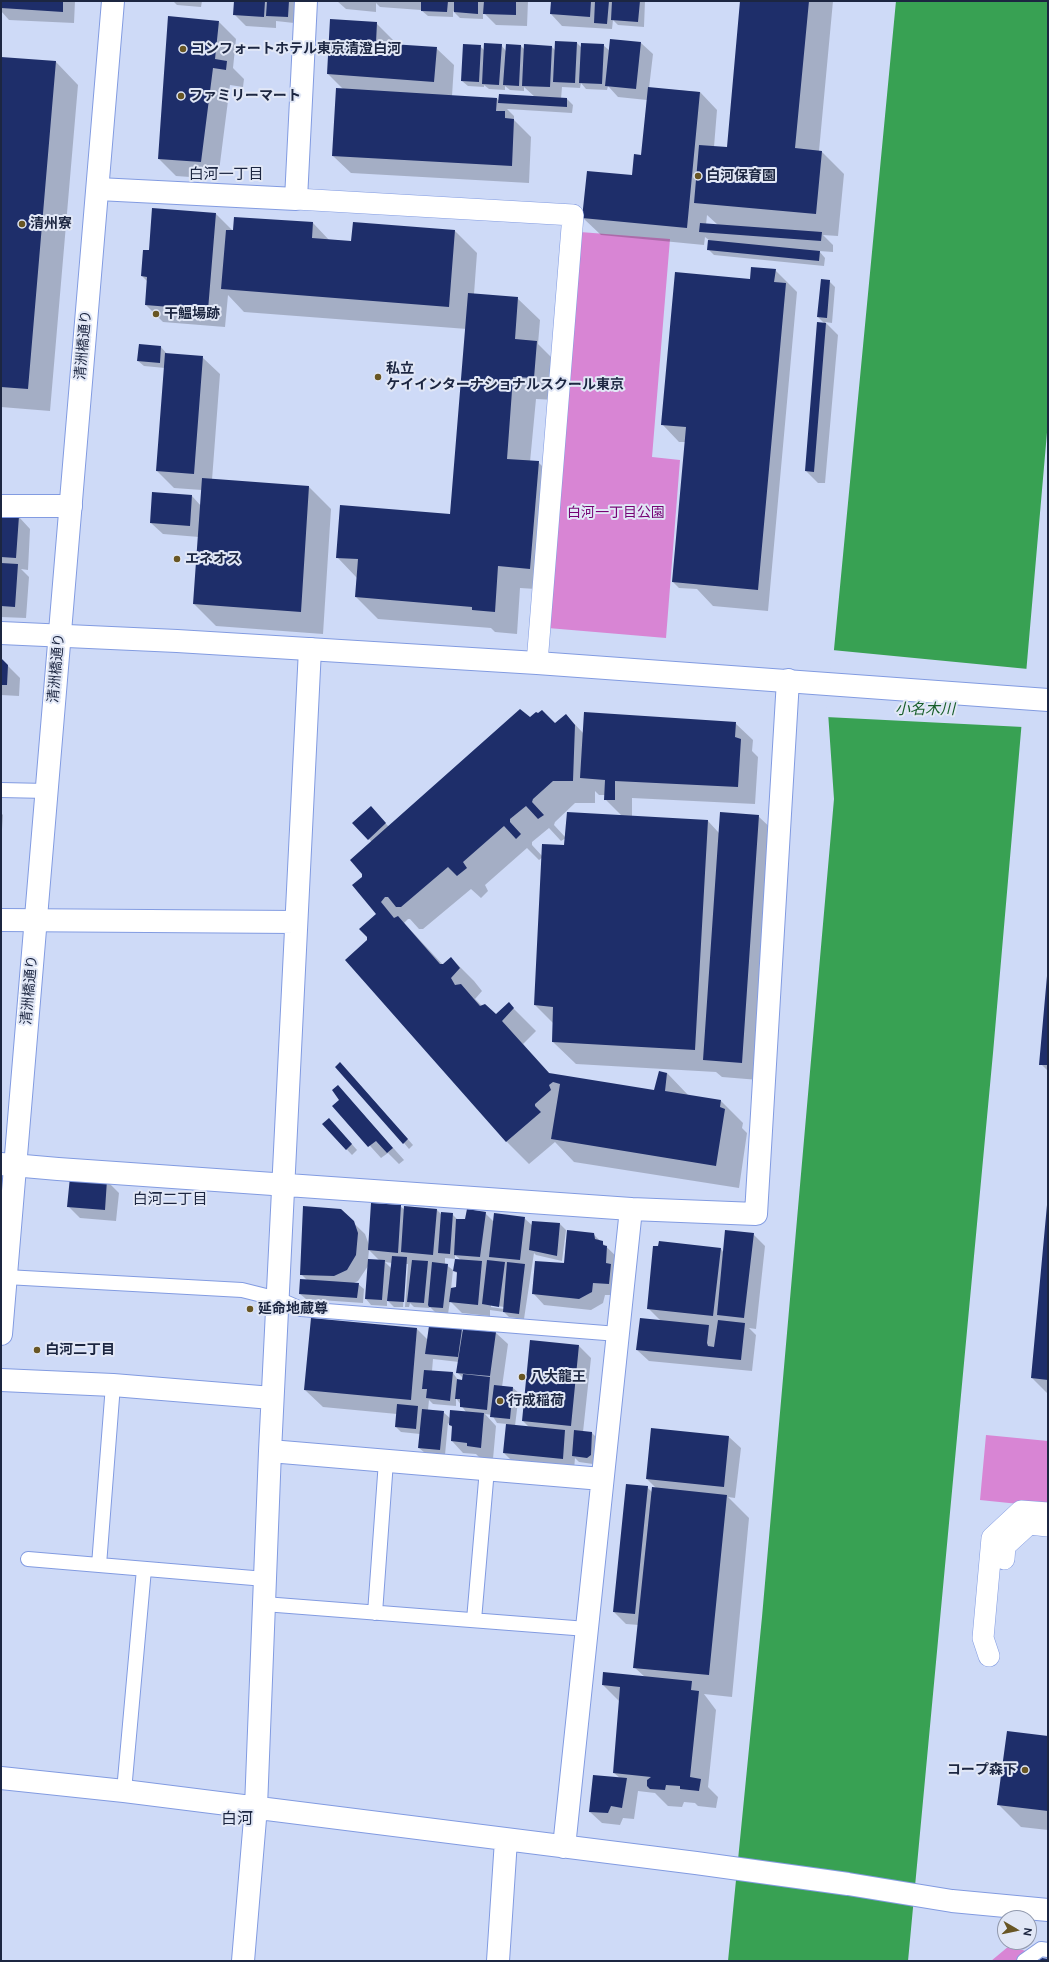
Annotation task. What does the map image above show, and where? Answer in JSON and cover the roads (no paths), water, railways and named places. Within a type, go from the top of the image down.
[{"type":"street","name":"清洲橋通り","points":[[1,1334],[6,1277],[8,1164],[36,921],[113,1]]},
{"type":"street","points":[[296,199],[306,1]]},
{"type":"street","points":[[98,189],[573,215],[537,664]]},
{"type":"street","points":[[1,506],[71,506]]},
{"type":"street","points":[[1,632],[60,634],[310,649],[788,680],[1048,700]]},
{"type":"street","points":[[243,1961],[256,1807],[272,1398],[310,649]]},
{"type":"street","points":[[8,1164],[631,1208],[756,1214],[788,680]]},
{"type":"street","points":[[1,920],[296,922]]},
{"type":"street","points":[[564,1847],[631,1208]]},
{"type":"street","points":[[1,1380],[113,1385],[272,1398]]},
{"type":"street","points":[[270,1451],[602,1479]]},
{"type":"street","points":[[1048,1513],[1021,1511],[992,1538],[983,1638],[988,1656],[996,1639],[1005,1546],[1030,1524],[1048,1526]]},
{"type":"street","points":[[1,1778],[256,1807],[696,1863],[848,1884],[952,1901],[1048,1910]]},
{"type":"street","points":[[498,1961],[506,1840]]},
{"type":"lane","points":[[1,790],[47,791]]},
{"type":"lane","points":[[6,1277],[242,1290],[278,1299],[301,1309],[618,1334]]},
{"type":"lane","points":[[99,1565],[113,1385]]},
{"type":"lane","points":[[375,1613],[386,1461]]},
{"type":"lane","points":[[474,1620],[487,1469]]},
{"type":"lane","points":[[28,1559],[265,1579]]},
{"type":"lane","points":[[124,1791],[144,1569]]},
{"type":"lane","points":[[264,1604],[587,1629]]},
{"type":"lane","points":[[1024,1961],[1040,1949],[1048,1950]]},
{"type":"water","name":"小名木川","points":[[896,1],[1048,1],[1048,421],[993,1053],[908,1961],[728,1961],[762,1617],[834,799],[828,712]]},
{"type":"place","name":"コンフォートホテル東京清澄白河","points":[[183,49]]},
{"type":"place","name":"ファミリーマート","points":[[181,96]]},
{"type":"place","name":"白河保育園","points":[[698,176]]},
{"type":"place","name":"清州寮","points":[[22,224]]},
{"type":"place","name":"干鰮場跡","points":[[156,314]]},
{"type":"place","name":"私立 ケイインターナショナルスクール東京","points":[[378,377]]},
{"type":"place","name":"エネオス","points":[[177,559]]},
{"type":"place","name":"延命地蔵尊","points":[[250,1309]]},
{"type":"place","name":"白河二丁目","points":[[37,1350]]},
{"type":"place","name":"八大龍王","points":[[522,1377]]},
{"type":"place","name":"行成稲荷","points":[[500,1401]]},
{"type":"place","name":"コープ森下","points":[[1025,1770]]},
{"type":"district","name":"白河一丁目","points":[[226,175]]},
{"type":"district","name":"白河二丁目","points":[[170,1200]]},
{"type":"district","name":"白河","points":[[237,1820]]},
{"type":"park label","name":"白河一丁目公園","points":[[616,513]]}]
